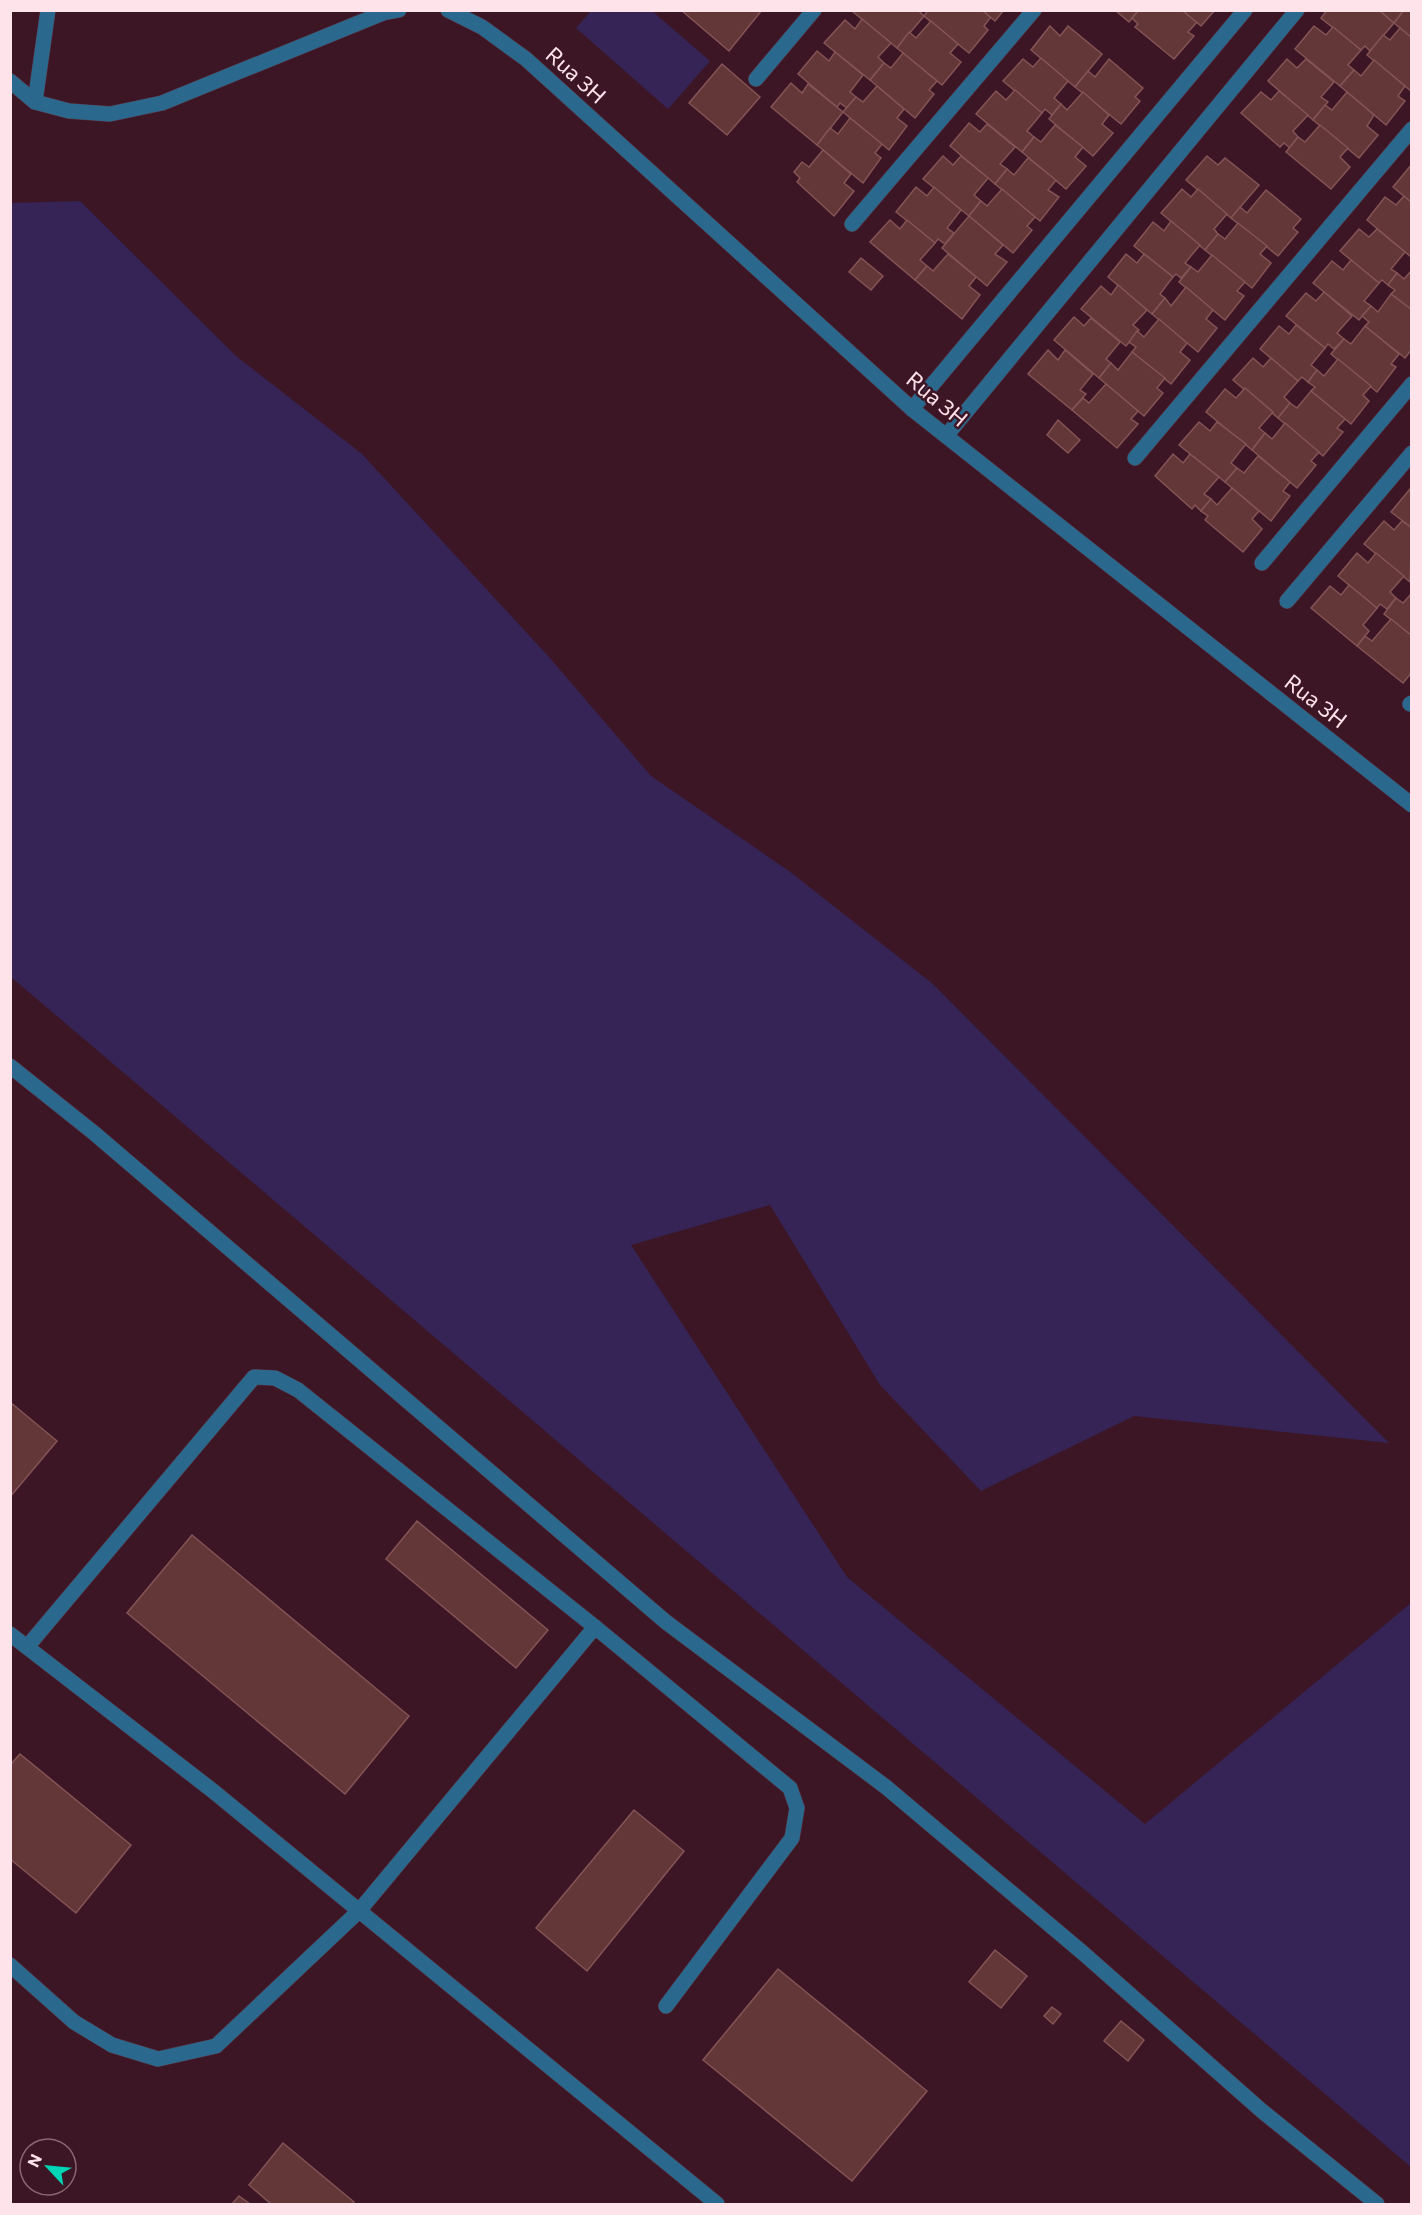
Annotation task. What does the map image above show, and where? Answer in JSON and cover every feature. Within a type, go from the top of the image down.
[{"type":"street","points":[[35,102],[48,10]]},
{"type":"street","points":[[10,81],[35,102],[69,111],[110,114],[162,103],[383,13],[399,10]]},
{"type":"street","name":"Rua 3H","points":[[448,10],[482,27],[526,60],[912,409],[1412,805]]},
{"type":"street","points":[[756,79],[814,10]]},
{"type":"street","points":[[852,224],[1034,10]]},
{"type":"street","points":[[912,409],[1245,10]]},
{"type":"street","points":[[946,436],[1297,10]]},
{"type":"street","points":[[1135,458],[1412,129]]},
{"type":"street","points":[[1262,563],[1412,384]]},
{"type":"street","points":[[1287,601],[1412,453]]},
{"type":"street","points":[[10,1066],[94,1134],[666,1622],[886,1787],[1083,1953],[1262,2111],[1377,2205]]},
{"type":"street","points":[[27,1647],[254,1377],[274,1378],[298,1390],[595,1627],[790,1788],[797,1808],[792,1838],[666,2006]]},
{"type":"street","points":[[10,1965],[74,2022],[112,2044],[158,2059],[216,2046],[359,1911],[595,1627]]},
{"type":"street","points":[[10,1634],[213,1791],[717,2205]]},
{"type":"shaded area","points":[[591,11],[652,11],[710,61],[668,109],[576,28]]},
{"type":"shaded area","points":[[80,201],[236,356],[362,454],[549,657],[651,776],[789,871],[933,984],[1389,1443],[1134,1416],[981,1491],[880,1385],[770,1205],[631,1245],[847,1577],[1145,1824],[1411,1603],[1411,2167],[11,977],[11,203]]},
{"type":"building","points":[[681,10],[762,10],[729,51]]},
{"type":"building","points":[[918,10],[924,16],[897,48],[852,11]]},
{"type":"building","points":[[928,10],[982,10],[991,17],[984,26],[988,30],[969,53],[924,16]]},
{"type":"building","points":[[982,10],[1004,10],[995,21]]},
{"type":"building","points":[[1115,10],[1139,10],[1129,22]]},
{"type":"building","points":[[1139,10],[1182,10],[1197,22],[1188,32],[1194,36],[1174,59],[1135,27],[1138,24],[1132,18]]},
{"type":"building","points":[[1182,10],[1215,10],[1201,26]]},
{"type":"building","points":[[1327,10],[1379,10],[1394,23],[1370,51],[1365,46],[1361,50],[1321,18]]},
{"type":"building","points":[[1379,10],[1404,10],[1394,23]]},
{"type":"building","points":[[1404,10],[1412,10],[1412,38],[1394,23]]},
{"type":"building","points":[[862,19],[891,43],[878,57],[884,63],[870,80],[824,43],[845,20],[855,29]]},
{"type":"building","points":[[931,21],[958,44],[950,53],[961,62],[942,85],[897,48],[909,32],[916,38]]},
{"type":"building","points":[[1050,26],[1060,36],[1068,26],[1102,54],[1075,87],[1031,50]]},
{"type":"building","points":[[1314,26],[1326,35],[1333,27],[1361,50],[1348,65],[1354,70],[1340,86],[1295,49]]},
{"type":"building","points":[[1400,28],[1412,38],[1412,92],[1367,55],[1383,35],[1390,40]]},
{"type":"building","points":[[817,51],[829,61],[835,52],[863,75],[850,92],[856,97],[847,108],[840,103],[837,107],[798,74]]},
{"type":"building","points":[[903,53],[937,81],[929,90],[934,94],[915,118],[870,80],[884,63],[891,68]]},
{"type":"building","points":[[1041,58],[1068,81],[1054,98],[1061,104],[1052,115],[1045,109],[1042,113],[1003,81],[1023,59],[1033,67]]},
{"type":"building","points":[[1109,59],[1143,88],[1135,97],[1140,101],[1121,124],[1075,87],[1088,71],[1095,77]]},
{"type":"building","points":[[1287,59],[1297,68],[1306,59],[1334,82],[1321,97],[1328,102],[1313,120],[1268,81]]},
{"type":"building","points":[[1374,60],[1405,86],[1398,96],[1405,101],[1386,125],[1340,86],[1354,70],[1361,76]]},
{"type":"building","points":[[722,64],[760,97],[727,135],[689,103]]},
{"type":"building","points":[[791,83],[802,93],[808,84],[843,112],[817,145],[771,107]]},
{"type":"building","points":[[877,86],[904,109],[897,118],[907,126],[889,150],[843,112],[856,97],[863,102]]},
{"type":"building","points":[[1015,90],[1042,113],[1027,131],[1034,137],[1022,152],[976,114],[996,91],[1006,100]]},
{"type":"building","points":[[1279,91],[1308,115],[1293,131],[1298,137],[1290,148],[1284,143],[1280,147],[1241,113],[1261,92],[1271,100]]},
{"type":"building","points":[[1083,92],[1109,115],[1102,124],[1113,133],[1093,156],[1049,119],[1061,104],[1067,110]]},
{"type":"building","points":[[1347,92],[1374,115],[1367,126],[1378,135],[1359,158],[1313,120],[1325,105],[1332,110]]},
{"type":"building","points":[[850,118],[882,144],[875,153],[881,158],[863,183],[817,145],[830,128],[838,134]]},
{"type":"building","points":[[969,123],[980,132],[987,124],[1015,147],[1000,164],[1007,169],[995,184],[950,146]]},
{"type":"building","points":[[1055,125],[1083,147],[1075,157],[1086,166],[1066,189],[1022,152],[1034,137],[1041,142]]},
{"type":"building","points":[[1320,125],[1348,148],[1340,157],[1350,167],[1331,189],[1286,152],[1298,137],[1305,142]]},
{"type":"building","points":[[823,150],[851,174],[844,183],[854,191],[834,216],[797,182],[800,178],[794,172],[802,162],[809,167]]},
{"type":"building","points":[[943,156],[953,165],[961,156],[988,178],[974,195],[981,201],[969,216],[923,179]]},
{"type":"building","points":[[1207,156],[1218,165],[1225,158],[1259,185],[1231,218],[1186,180]]},
{"type":"building","points":[[1028,158],[1056,180],[1048,190],[1059,197],[1040,221],[995,184],[1007,169],[1014,175]]},
{"type":"building","points":[[1412,164],[1412,203],[1393,187]]},
{"type":"building","points":[[916,187],[927,196],[934,187],[961,210],[947,228],[954,233],[945,244],[938,239],[935,243],[896,212]]},
{"type":"building","points":[[1002,189],[1035,217],[1027,226],[1032,230],[1013,253],[969,216],[981,201],[987,206]]},
{"type":"building","points":[[1182,189],[1191,197],[1198,189],[1227,214],[1214,229],[1218,234],[1205,250],[1161,213]]},
{"type":"building","points":[[1266,190],[1301,219],[1293,228],[1298,232],[1278,256],[1231,218],[1240,207],[1247,213]]},
{"type":"building","points":[[1404,196],[1412,203],[1411,257],[1367,220],[1385,197],[1396,205]]},
{"type":"building","points":[[969,216],[1003,245],[995,254],[1007,262],[987,286],[942,248]]},
{"type":"building","points":[[890,220],[900,229],[907,220],[935,243],[920,260],[927,266],[915,280],[870,242]]},
{"type":"building","points":[[1171,221],[1200,245],[1185,263],[1191,267],[1181,278],[1176,274],[1173,277],[1134,246],[1153,222],[1164,231]]},
{"type":"building","points":[[1238,223],[1267,246],[1260,254],[1271,263],[1252,288],[1205,250],[1218,234],[1225,239]]},
{"type":"building","points":[[1359,229],[1369,237],[1377,229],[1405,252],[1391,269],[1397,273],[1388,285],[1382,280],[1379,283],[1340,251]]},
{"type":"building","points":[[948,254],[976,277],[969,286],[980,295],[962,319],[915,280],[927,266],[933,271]]},
{"type":"building","points":[[1126,254],[1137,263],[1144,254],[1173,277],[1160,294],[1165,298],[1152,314],[1108,277]]},
{"type":"building","points":[[1212,255],[1245,282],[1237,291],[1244,296],[1225,320],[1179,282],[1191,267],[1198,272]]},
{"type":"building","points":[[861,258],[883,276],[871,290],[849,272]]},
{"type":"building","points":[[1351,260],[1379,283],[1364,301],[1371,306],[1359,320],[1313,283],[1332,261],[1343,270]]},
{"type":"building","points":[[1412,270],[1412,310],[1391,294],[1395,290],[1388,285],[1397,273],[1404,279]]},
{"type":"building","points":[[1118,285],[1147,310],[1133,325],[1139,330],[1126,346],[1081,309],[1101,286],[1111,295]]},
{"type":"building","points":[[1186,287],[1213,310],[1206,319],[1217,328],[1198,352],[1152,314],[1165,298],[1171,306]]},
{"type":"building","points":[[1324,292],[1352,316],[1337,333],[1344,339],[1334,349],[1328,344],[1325,348],[1286,316],[1306,293],[1316,301]]},
{"type":"building","points":[[1391,294],[1412,310],[1412,349],[1405,358],[1365,326],[1369,322],[1362,316],[1371,306],[1378,312]]},
{"type":"building","points":[[1074,317],[1084,326],[1091,318],[1120,342],[1106,359],[1111,363],[1099,378],[1054,340]]},
{"type":"building","points":[[1159,319],[1187,343],[1180,352],[1190,360],[1171,384],[1132,352],[1136,347],[1129,342],[1137,331],[1144,337]]},
{"type":"building","points":[[1296,325],[1325,348],[1311,365],[1317,370],[1308,382],[1302,377],[1298,381],[1260,349],[1279,326],[1289,334]]},
{"type":"building","points":[[1365,326],[1399,354],[1391,364],[1396,367],[1377,392],[1331,354],[1344,339],[1351,344]]},
{"type":"building","points":[[1048,350],[1058,360],[1065,350],[1093,374],[1080,390],[1086,394],[1072,410],[1028,374]]},
{"type":"building","points":[[1132,352],[1165,378],[1157,388],[1163,393],[1144,416],[1099,378],[1111,363],[1118,370]]},
{"type":"building","points":[[1253,358],[1263,367],[1271,358],[1298,381],[1284,397],[1290,403],[1278,418],[1233,380]]},
{"type":"building","points":[[1338,359],[1371,386],[1363,395],[1369,401],[1351,424],[1311,391],[1315,387],[1308,382],[1317,370],[1324,376]]},
{"type":"building","points":[[1106,384],[1138,411],[1131,419],[1138,424],[1117,448],[1072,410],[1083,398],[1089,403]]},
{"type":"building","points":[[1245,388],[1273,412],[1259,428],[1265,433],[1252,450],[1206,412],[1225,389],[1236,398]]},
{"type":"building","points":[[1311,391],[1345,419],[1337,428],[1343,432],[1323,456],[1278,418],[1290,403],[1297,408]]},
{"type":"building","points":[[1058,420],[1080,440],[1068,453],[1047,435]]},
{"type":"building","points":[[1199,422],[1210,431],[1217,422],[1246,444],[1231,463],[1237,468],[1225,482],[1179,445]]},
{"type":"building","points":[[1285,423],[1319,452],[1311,461],[1316,465],[1297,488],[1252,450],[1265,433],[1272,439]]},
{"type":"building","points":[[1173,454],[1183,463],[1190,454],[1219,477],[1204,494],[1211,499],[1201,511],[1195,505],[1192,509],[1155,476]]},
{"type":"building","points":[[1258,456],[1290,482],[1283,491],[1290,496],[1271,521],[1225,482],[1237,468],[1244,473]]},
{"type":"building","points":[[1232,488],[1259,511],[1252,519],[1262,529],[1243,552],[1205,520],[1208,516],[1201,511],[1211,499],[1217,505]]},
{"type":"building","points":[[1410,489],[1412,490],[1412,528],[1391,512]]},
{"type":"building","points":[[1384,521],[1394,530],[1402,521],[1412,528],[1410,582],[1364,544]]},
{"type":"building","points":[[1357,553],[1368,563],[1376,553],[1404,576],[1390,592],[1396,598],[1387,609],[1380,604],[1377,608],[1338,576]]},
{"type":"building","points":[[1349,585],[1377,608],[1363,625],[1369,631],[1357,646],[1311,608],[1330,586],[1341,595]]},
{"type":"building","points":[[1412,593],[1412,636],[1384,614],[1396,598],[1403,603]]},
{"type":"building","points":[[1391,619],[1412,636],[1412,672],[1403,683],[1357,646],[1365,636],[1372,641]]},
{"type":"building","points":[[10,1402],[57,1441],[10,1497]]},
{"type":"building","points":[[417,1521],[548,1630],[516,1668],[386,1559]]},
{"type":"building","points":[[192,1535],[409,1716],[345,1794],[127,1613]]},
{"type":"building","points":[[20,1754],[131,1845],[76,1913],[10,1859],[10,1765]]},
{"type":"building","points":[[634,1810],[684,1851],[587,1971],[536,1928]]},
{"type":"building","points":[[995,1950],[1027,1976],[1001,2008],[969,1982]]},
{"type":"building","points":[[778,1969],[927,2091],[852,2181],[703,2060]]},
{"type":"building","points":[[1052,2007],[1061,2014],[1053,2024],[1044,2016]]},
{"type":"building","points":[[1121,2021],[1144,2040],[1128,2061],[1104,2041]]},
{"type":"building","points":[[283,2143],[354,2202],[352,2204],[271,2204],[249,2185]]},
{"type":"building","points":[[239,2196],[250,2204],[232,2204]]}]
